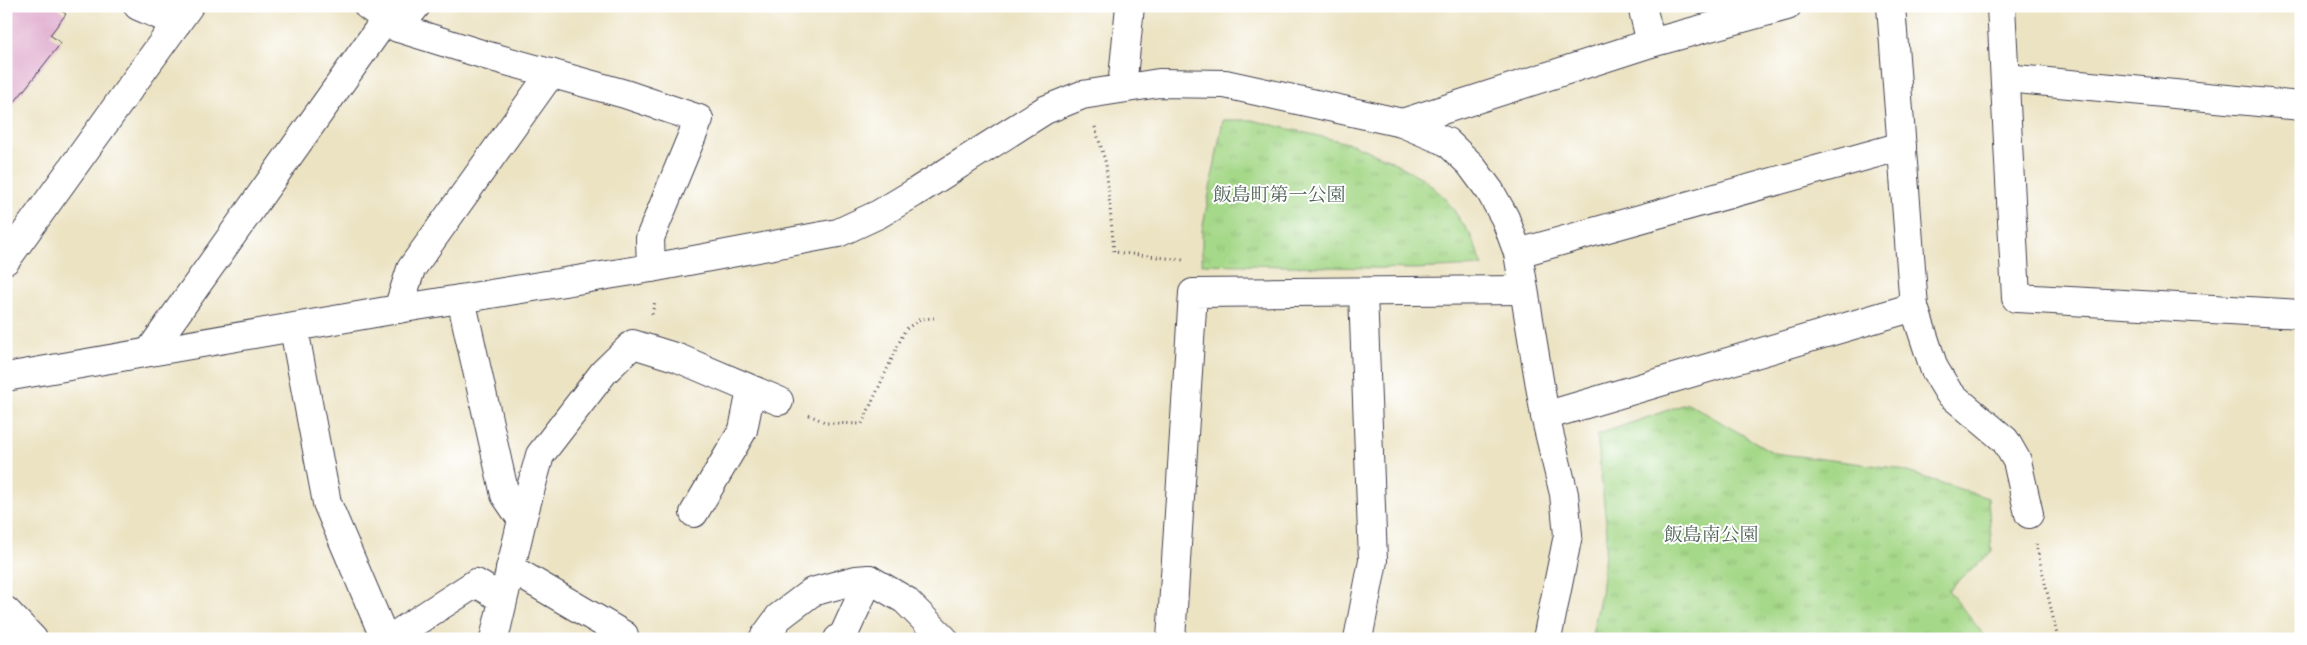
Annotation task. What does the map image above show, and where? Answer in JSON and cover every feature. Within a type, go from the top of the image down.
[{"type":"street","points":[[6,260],[183,14],[138,6]]},
{"type":"street","points":[[148,352],[384,18],[416,6]]},
{"type":"street","points":[[1122,88],[1130,6]]},
{"type":"street","points":[[1642,6],[1651,43]]},
{"type":"street","points":[[1402,123],[1651,43],[1787,6]]},
{"type":"street","points":[[1891,6],[1914,307],[1934,368],[1950,393],[2005,440],[2017,461],[2029,514]]},
{"type":"street","points":[[2001,6],[2016,298],[2301,314]]},
{"type":"street","points":[[384,18],[485,55],[551,73],[699,119],[650,238],[651,268]]},
{"type":"street","points":[[398,309],[411,269],[551,73]]},
{"type":"street","points":[[2006,78],[2301,106]]},
{"type":"street","points":[[6,377],[294,329],[398,309],[651,268],[838,232],[879,214],[1045,110],[1082,94],[1167,82],[1225,84],[1402,123],[1446,142],[1470,164],[1490,191],[1505,218],[1518,253],[1545,416],[1564,494],[1568,535],[1547,639]]},
{"type":"street","points":[[1518,253],[1902,146]]},
{"type":"street","points":[[1171,639],[1194,293],[1523,290]]},
{"type":"street","points":[[1358,639],[1373,561],[1363,292]]},
{"type":"street","points":[[461,300],[506,494],[522,520]]},
{"type":"street","points":[[1545,416],[1914,307]]},
{"type":"street","points":[[294,329],[327,503],[385,639]]},
{"type":"street","points":[[494,639],[522,520],[540,456],[604,372],[633,344],[678,358],[779,401]]},
{"type":"street","points":[[694,513],[743,430],[751,390]]},
{"type":"street","points":[[510,568],[624,635]]},
{"type":"street","points":[[763,639],[779,617],[812,592],[856,580],[869,579],[905,600],[944,639]]},
{"type":"street","points":[[838,639],[844,634],[869,579]]},
{"type":"street","points":[[389,639],[476,583],[503,599]]},
{"type":"street","points":[[6,611],[33,639]]},
{"type":"path","points":[[1082,94],[1106,164],[1114,252],[1185,260],[1194,293]]},
{"type":"path","points":[[779,401],[827,423],[862,424],[905,330],[920,319],[934,318]]},
{"type":"path","points":[[2029,514],[2058,639]]},
{"type":"green space","name":"飯島町第一公園","points":[[1223,120],[1252,120],[1352,144],[1388,159],[1424,179],[1446,199],[1470,234],[1483,266],[1414,269],[1202,264],[1202,231]]},
{"type":"green space","name":"飯島南公園","points":[[1688,403],[1774,453],[1895,468],[1988,498],[1992,552],[1948,590],[1987,639],[1591,639],[1601,594],[1607,533],[1597,435]]},
{"type":"building","points":[[6,6],[55,6],[66,14],[50,35],[61,43],[6,113]]}]
